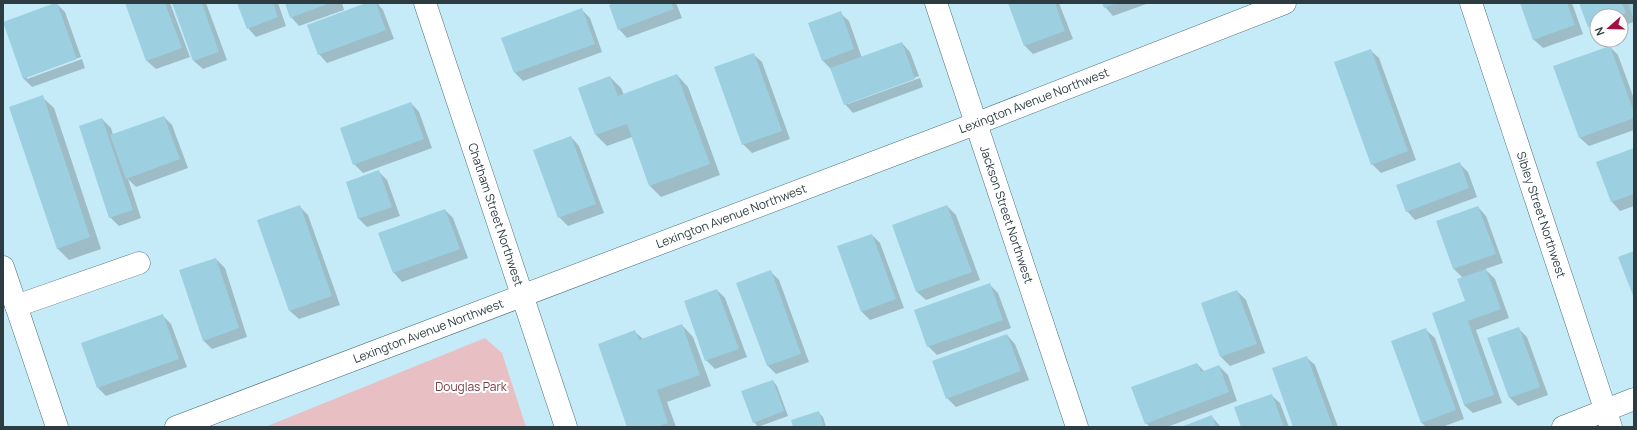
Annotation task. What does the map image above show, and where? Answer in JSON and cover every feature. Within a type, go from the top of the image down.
[{"type":"street","name":"Chatham Street Northwest","points":[[425,3],[566,427]]},
{"type":"street","name":"Jackson Street Northwest","points":[[936,3],[1077,427]]},
{"type":"street","name":"Lexington Avenue Northwest","points":[[176,427],[975,124],[1285,3]]},
{"type":"street","name":"Sibley Street Northwest","points":[[1471,3],[1608,419]]},
{"type":"street","points":[[16,306],[139,263]]},
{"type":"street","points":[[3,267],[57,427]]},
{"type":"street","points":[[1563,427],[1608,419],[1634,400]]},
{"type":"green space","name":"Douglas Park","points":[[485,338],[502,353],[526,427],[265,427]]},
{"type":"building","points":[[57,3],[77,59],[23,79],[3,22]]},
{"type":"building","points":[[125,3],[165,3],[182,48],[146,61]]},
{"type":"building","points":[[172,3],[202,3],[219,52],[193,61]]},
{"type":"building","points":[[237,3],[273,3],[278,17],[247,29]]},
{"type":"building","points":[[285,3],[330,3],[290,18]]},
{"type":"building","points":[[366,3],[376,3],[386,30],[318,55],[307,25]]},
{"type":"building","points":[[614,3],[671,3],[674,9],[618,30],[609,5]]},
{"type":"building","points":[[1008,3],[1055,3],[1065,31],[1024,46]]},
{"type":"building","points":[[1102,3],[1117,3],[1104,8]]},
{"type":"building","points":[[1520,3],[1567,3],[1575,25],[1533,40]]},
{"type":"building","points":[[1579,3],[1622,3],[1624,8],[1589,8],[1588,27]]},
{"type":"building","points":[[1628,3],[1634,3],[1634,20]]},
{"type":"building","points":[[582,8],[595,44],[514,73],[501,38]]},
{"type":"building","points":[[841,11],[854,49],[822,61],[808,23]]},
{"type":"building","points":[[902,42],[915,79],[844,105],[830,68]]},
{"type":"building","points":[[1604,48],[1611,48],[1634,112],[1634,118],[1579,138],[1553,66]]},
{"type":"building","points":[[1371,49],[1408,151],[1371,165],[1334,62]]},
{"type":"building","points":[[754,53],[782,131],[742,145],[714,67]]},
{"type":"building","points":[[677,74],[710,164],[649,186],[627,124],[595,135],[578,88],[610,76],[618,96]]},
{"type":"building","points":[[43,95],[90,237],[57,249],[9,107]]},
{"type":"building","points":[[411,102],[424,139],[353,165],[340,128]]},
{"type":"building","points":[[164,116],[180,159],[126,179],[110,135]]},
{"type":"building","points":[[102,118],[133,210],[109,218],[79,126]]},
{"type":"building","points":[[571,136],[596,204],[558,218],[533,150]]},
{"type":"building","points":[[1634,148],[1634,194],[1611,202],[1596,162]]},
{"type":"building","points":[[1460,162],[1469,188],[1406,212],[1396,185]]},
{"type":"building","points":[[379,170],[392,207],[358,219],[346,182]]},
{"type":"building","points":[[300,205],[332,296],[289,311],[257,220]]},
{"type":"building","points":[[947,205],[972,272],[916,292],[892,225]]},
{"type":"building","points":[[1478,206],[1496,254],[1453,269],[1436,221]]},
{"type":"building","points":[[445,209],[460,249],[393,273],[378,233]]},
{"type":"building","points":[[872,234],[896,299],[861,312],[837,246]]},
{"type":"building","points":[[1634,251],[1634,298],[1618,257]]},
{"type":"building","points":[[216,258],[239,328],[203,341],[179,270]]},
{"type":"building","points":[[1486,269],[1501,309],[1468,321],[1494,395],[1464,405],[1432,313],[1465,301],[1457,279]]},
{"type":"building","points":[[771,270],[801,354],[767,366],[736,283]]},
{"type":"building","points":[[990,283],[1003,320],[927,347],[914,310]]},
{"type":"building","points":[[717,289],[739,349],[705,361],[684,301]]},
{"type":"building","points":[[1237,290],[1257,344],[1220,357],[1201,303]]},
{"type":"building","points":[[163,314],[179,359],[97,388],[81,343]]},
{"type":"building","points":[[682,324],[700,375],[657,390],[668,423],[657,427],[627,427],[598,344],[635,330],[639,340]]},
{"type":"building","points":[[1519,327],[1540,387],[1509,398],[1487,338]]},
{"type":"building","points":[[1426,328],[1456,410],[1421,423],[1391,341]]},
{"type":"building","points":[[1007,334],[1021,371],[946,399],[932,361]]},
{"type":"building","points":[[1307,356],[1333,427],[1293,427],[1272,368]]},
{"type":"building","points":[[1197,363],[1201,372],[1219,365],[1229,392],[1145,424],[1131,387]]},
{"type":"building","points":[[773,380],[784,411],[753,423],[741,391]]},
{"type":"building","points":[[1272,394],[1284,427],[1241,427],[1234,407]]},
{"type":"building","points":[[819,411],[824,427],[793,427],[791,420]]},
{"type":"building","points":[[1212,415],[1216,427],[1181,427]]}]
